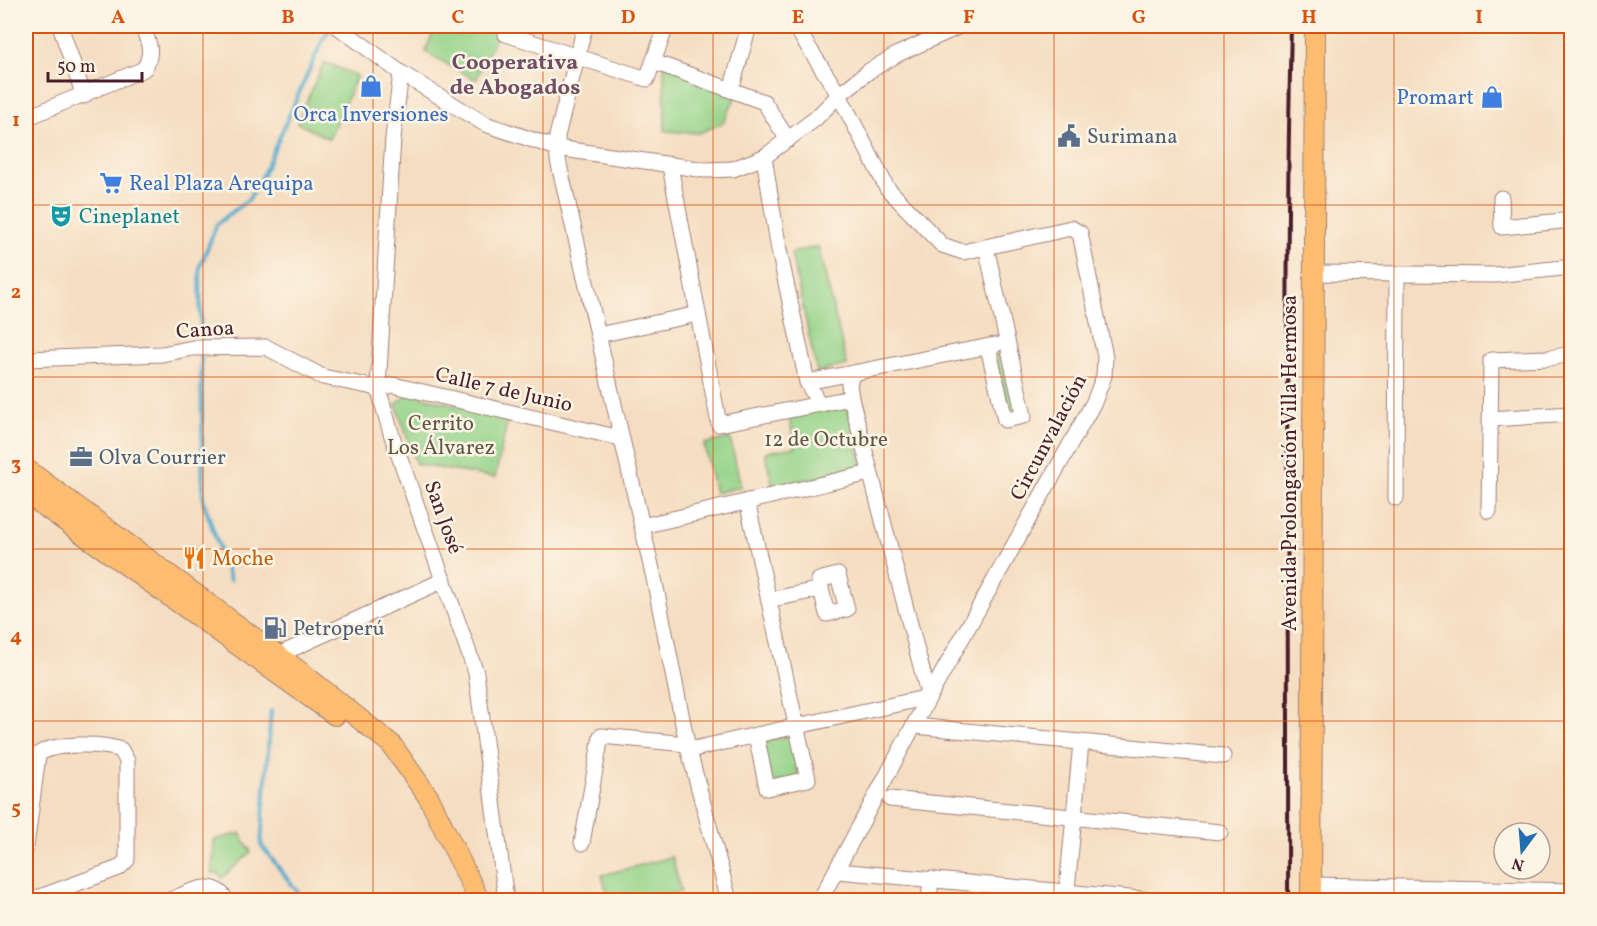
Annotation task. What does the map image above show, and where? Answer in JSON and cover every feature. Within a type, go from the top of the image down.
[{"type":"main road","name":"Avenida Prolongación Villa Hermosa","points":[[1312,893],[1315,26]]},
{"type":"main road","points":[[26,469],[48,498],[272,662],[375,744],[400,771],[440,838],[468,900]]},
{"type":"main road","points":[[26,493],[48,498]]},
{"type":"main road","points":[[272,662],[374,729],[404,760],[444,824],[478,900]]},
{"type":"street","points":[[60,26],[84,96]]},
{"type":"street","points":[[26,118],[84,96],[144,69],[150,59],[151,47],[142,26]]},
{"type":"street","points":[[506,26],[506,34],[647,78],[666,26]]},
{"type":"street","points":[[585,26],[575,56],[557,136],[557,148],[620,438],[642,526],[688,747],[729,900]]},
{"type":"street","points":[[731,90],[749,26]]},
{"type":"street","name":"Circunvalación","points":[[795,26],[839,95],[887,188],[942,245],[963,252],[1071,228],[1080,233],[1105,357],[1104,376],[1094,402],[928,697],[915,726],[820,900]]},
{"type":"street","points":[[340,27],[401,72],[485,124],[557,148],[705,170],[733,169],[764,157],[789,140],[839,95],[898,54],[960,26]]},
{"type":"street","points":[[654,62],[764,102],[789,140]]},
{"type":"street","name":"San José","points":[[401,72],[393,138],[378,388],[476,673],[506,900]]},
{"type":"street","points":[[764,157],[779,250],[807,381],[819,404]]},
{"type":"street","points":[[670,166],[719,424],[851,398]]},
{"type":"street","points":[[1502,198],[1502,227],[1572,220]]},
{"type":"street","points":[[986,247],[1024,416],[1005,420],[988,347]]},
{"type":"street","points":[[1314,273],[1496,275],[1572,267]]},
{"type":"street","points":[[1396,274],[1396,498]]},
{"type":"street","points":[[598,335],[698,314]]},
{"type":"street","points":[[807,381],[852,375],[1008,343]]},
{"type":"street","name":"Canoa","points":[[26,359],[162,354],[193,348],[266,347],[323,377],[378,388]]},
{"type":"street","points":[[1489,511],[1491,360],[1549,358],[1572,354]]},
{"type":"street","points":[[582,843],[601,736],[688,747],[756,735],[928,697],[851,398],[849,384],[852,375]]},
{"type":"street","name":"Calle 7 de Junio","points":[[378,388],[393,385],[620,438]]},
{"type":"street","points":[[1490,419],[1572,414]]},
{"type":"street","points":[[642,526],[870,473]]},
{"type":"street","points":[[747,501],[808,779],[767,788],[756,735]]},
{"type":"street","points":[[272,662],[444,580]]},
{"type":"street","points":[[769,600],[821,589]]},
{"type":"street","points":[[915,726],[1223,756]]},
{"type":"street","points":[[1066,896],[1081,742]]},
{"type":"street","points":[[26,847],[38,755],[50,747],[106,746],[121,750],[127,761],[127,860],[119,868],[26,900]]},
{"type":"street","points":[[890,799],[1220,832]]},
{"type":"street","points":[[838,870],[1066,896],[1151,900]]},
{"type":"street","points":[[929,900],[931,879]]},
{"type":"street","points":[[170,900],[208,887],[220,892],[226,900]]},
{"type":"street","points":[[1312,893],[1572,891]]},
{"type":"green space","points":[[436,26],[501,26],[476,80],[425,52]]},
{"type":"green space","points":[[324,62],[357,76],[329,139],[297,123]]},
{"type":"green space","points":[[664,64],[739,90],[723,123],[699,133],[665,131]]},
{"type":"green space","points":[[818,246],[847,365],[817,372],[791,253]]},
{"type":"green space","points":[[1004,353],[1017,410],[1009,411],[995,355]]},
{"type":"green space","name":"Cerrito Los Álvarez","points":[[410,394],[508,418],[495,478],[416,464],[396,404]]},
{"type":"green space","name":"12 de Octubre","points":[[846,403],[863,468],[773,487],[765,452],[796,447],[788,414]]},
{"type":"green space","points":[[730,438],[741,487],[715,493],[704,444]]},
{"type":"green space","points":[[790,736],[799,778],[771,784],[762,742]]},
{"type":"green space","points":[[240,833],[251,852],[222,878],[218,873],[212,873],[214,840]]},
{"type":"green space","points":[[672,857],[681,892],[648,900],[609,900],[602,875]]},
{"type":"waterway","points":[[201,344],[200,267],[217,224],[249,199],[260,181],[324,37],[332,27]]},
{"type":"waterway","points":[[201,351],[203,500],[230,580]]},
{"type":"waterway","points":[[271,711],[261,845],[304,900]]},
{"type":"railway","points":[[1288,900],[1287,354],[1291,26]]},
{"type":"place","name":"Orca Inversiones","points":[[371,86]]},
{"type":"place","name":"Promart","points":[[1492,97]]},
{"type":"place","name":"Surimana","points":[[1069,136]]},
{"type":"place","name":"Real Plaza Arequipa","points":[[111,183]]},
{"type":"place","name":"Cineplanet","points":[[61,216]]},
{"type":"place","name":"Olva Courrier","points":[[81,457]]},
{"type":"place","name":"Moche","points":[[194,558]]},
{"type":"place","name":"Petroperú","points":[[275,628]]},
{"type":"district","name":"Cooperativa de Abogados","points":[[515,74]]}]
